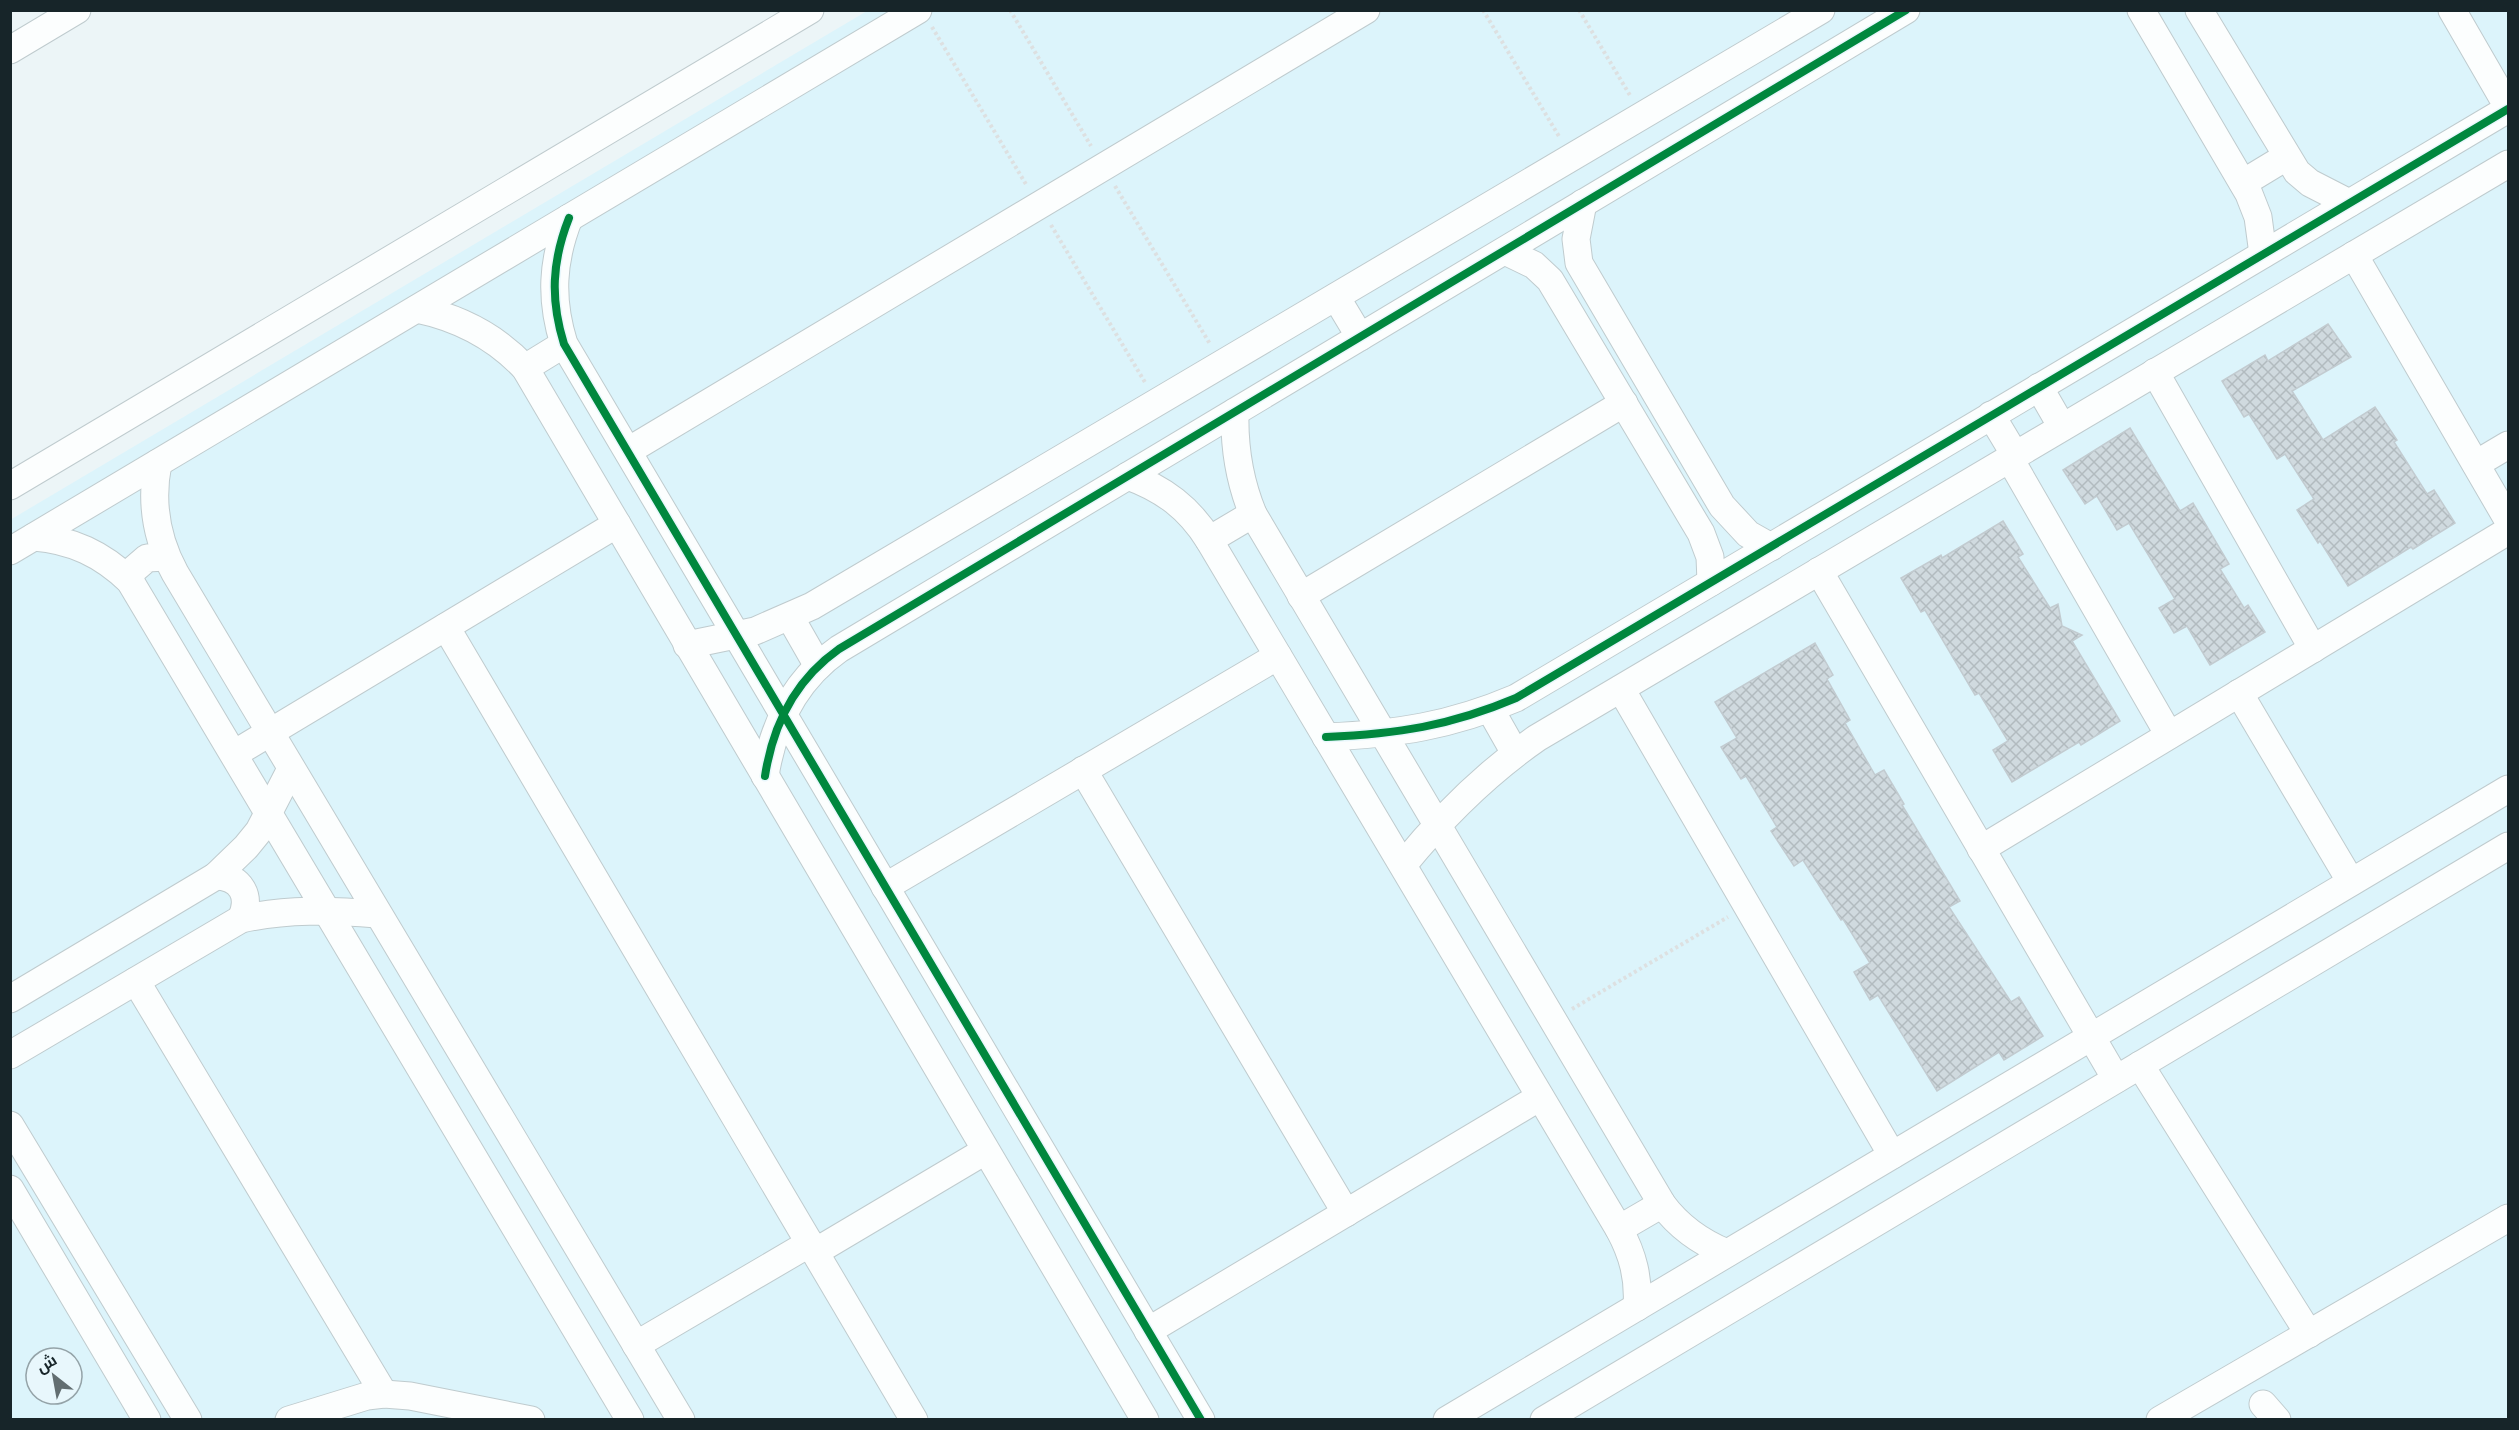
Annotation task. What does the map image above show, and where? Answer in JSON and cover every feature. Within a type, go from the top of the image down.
[{"type":"street","points":[[10,50],[77,10]]},
{"type":"street","points":[[10,486],[810,10]]},
{"type":"street","points":[[10,551],[918,10]]},
{"type":"street","points":[[628,451],[1366,10]]},
{"type":"street","points":[[687,645],[737,636],[790,617],[812,606],[1821,10]]},
{"type":"street","points":[[765,776],[774,734],[783,713],[805,680],[839,649],[1906,10]]},
{"type":"street","points":[[2141,10],[2243,183],[2258,217],[2263,254]]},
{"type":"street","points":[[2199,10],[2297,172],[2310,183],[2349,203]]},
{"type":"street","points":[[1326,737],[1383,734],[1437,725],[1490,710],[1516,698],[2508,108],[2452,10]]},
{"type":"street","points":[[2243,183],[2286,157]]},
{"type":"street","points":[[1402,865],[1437,824],[1474,787],[1515,753],[1621,688],[2508,164]]},
{"type":"street","points":[[1583,203],[1576,239],[1579,263],[1722,506],[1748,534],[1771,547]]},
{"type":"street","points":[[569,218],[556,259],[554,280],[556,313],[564,344],[1201,1419]]},
{"type":"street","points":[[1505,251],[1534,265],[1550,280],[1695,522],[1710,557],[1711,582]]},
{"type":"street","points":[[2354,255],[2508,520]]},
{"type":"street","points":[[1550,280],[1579,263]]},
{"type":"street","points":[[1336,297],[1360,337]]},
{"type":"street","points":[[417,309],[452,318],[484,333],[525,368],[1145,1419]]},
{"type":"street","points":[[525,368],[564,344]]},
{"type":"street","points":[[2155,372],[2313,649]]},
{"type":"street","points":[[2039,387],[2062,427]]},
{"type":"street","points":[[1301,596],[1624,403]]},
{"type":"street","points":[[1235,412],[1239,474],[1253,514],[1662,1204],[1684,1229],[1712,1247],[1727,1253]]},
{"type":"street","points":[[1991,415],[2012,457],[2169,735]]},
{"type":"street","points":[[2476,464],[2508,445]]},
{"type":"street","points":[[158,463],[154,482],[155,521],[166,557],[377,914],[681,1419]]},
{"type":"street","points":[[1128,476],[1144,482],[1175,500],[1188,512],[1209,540],[1619,1229],[1630,1251],[1637,1275],[1637,1307]]},
{"type":"street","points":[[1695,522],[1722,506]]},
{"type":"street","points":[[1209,540],[1253,514]]},
{"type":"street","points":[[234,754],[617,524]]},
{"type":"street","points":[[1982,849],[2508,531]]},
{"type":"street","points":[[34,537],[52,539],[86,549],[117,568],[130,581],[630,1419]]},
{"type":"street","points":[[130,581],[132,571],[147,558],[166,557]]},
{"type":"street","points":[[1819,571],[2116,1079]]},
{"type":"street","points":[[790,617],[818,666]]},
{"type":"street","points":[[446,627],[914,1419]]},
{"type":"street","points":[[885,886],[1278,656]]},
{"type":"street","points":[[1621,688],[1892,1155]]},
{"type":"street","points":[[2239,693],[2351,882]]},
{"type":"street","points":[[1490,710],[1515,753]]},
{"type":"street","points":[[10,999],[216,876],[246,847],[269,814],[291,769]]},
{"type":"street","points":[[1083,770],[1346,1213]]},
{"type":"street","points":[[1447,1419],[2508,789]]},
{"type":"street","points":[[1544,1419],[2508,846]]},
{"type":"street","points":[[216,876],[226,876],[236,881],[243,889],[246,909],[241,919]]},
{"type":"street","points":[[10,1055],[241,919],[283,912],[327,910],[377,914]]},
{"type":"street","points":[[136,981],[384,1394]]},
{"type":"street","points":[[2140,1065],[2309,1334]]},
{"type":"street","points":[[1148,1331],[1540,1096]]},
{"type":"street","points":[[10,1125],[188,1419]]},
{"type":"street","points":[[636,1345],[985,1151]]},
{"type":"street","points":[[10,1189],[147,1419]]},
{"type":"street","points":[[1619,1229],[1662,1204]]},
{"type":"street","points":[[2160,1419],[2508,1218]]},
{"type":"street","points":[[289,1419],[358,1398],[384,1394],[410,1396],[531,1419]]},
{"type":"path","points":[[1483,10],[1571,158]]},
{"type":"path","points":[[1579,10],[1642,116]]},
{"type":"path","points":[[1553,1020],[1747,906]]},
{"type":"shaded area","points":[[867,11],[2508,11],[2508,1419],[11,1419],[10,520]]},
{"type":"building","points":[[2328,324],[2351,357],[2292,391],[2323,440],[2375,407],[2397,440],[2394,442],[2427,494],[2434,490],[2455,523],[2348,586],[2320,541],[2318,543],[2297,510],[2314,499],[2285,454],[2277,459],[2249,414],[2244,417],[2222,381],[2265,355],[2268,361]]},
{"type":"building","points":[[2130,428],[2180,511],[2193,503],[2229,564],[2220,569],[2244,608],[2248,605],[2265,632],[2210,665],[2187,626],[2174,633],[2159,608],[2175,599],[2129,523],[2117,530],[2097,496],[2085,504],[2063,470]]},
{"type":"building","points":[[2003,521],[2023,554],[2018,557],[2050,608],[2058,604],[2062,626],[2082,635],[2072,641],[2120,721],[2081,745],[2079,742],[2012,782],[1993,750],[2008,741],[1979,693],[1975,695],[1925,610],[1921,612],[1901,578],[1941,555],[1942,558]]},
{"type":"building","points":[[1815,643],[1833,675],[1827,679],[1850,720],[1845,723],[1875,775],[1884,770],[1904,804],[1902,805],[1960,901],[1949,907],[2011,1002],[2019,997],[2043,1036],[2004,1060],[1999,1052],[1937,1091],[1878,995],[1870,1000],[1854,972],[1870,963],[1843,919],[1841,920],[1803,860],[1794,866],[1771,831],[1777,827],[1746,776],[1741,779],[1721,747],[1737,738],[1715,702]]},
{"type":"cycle path","points":[[765,776],[774,739],[788,705],[810,675],[839,649],[1906,10]]},
{"type":"cycle path","points":[[1326,737],[1376,734],[1423,727],[1492,708],[1516,698],[2508,109]]},
{"type":"cycle path","points":[[569,218],[559,250],[555,280],[556,311],[564,344],[1201,1420]]}]
